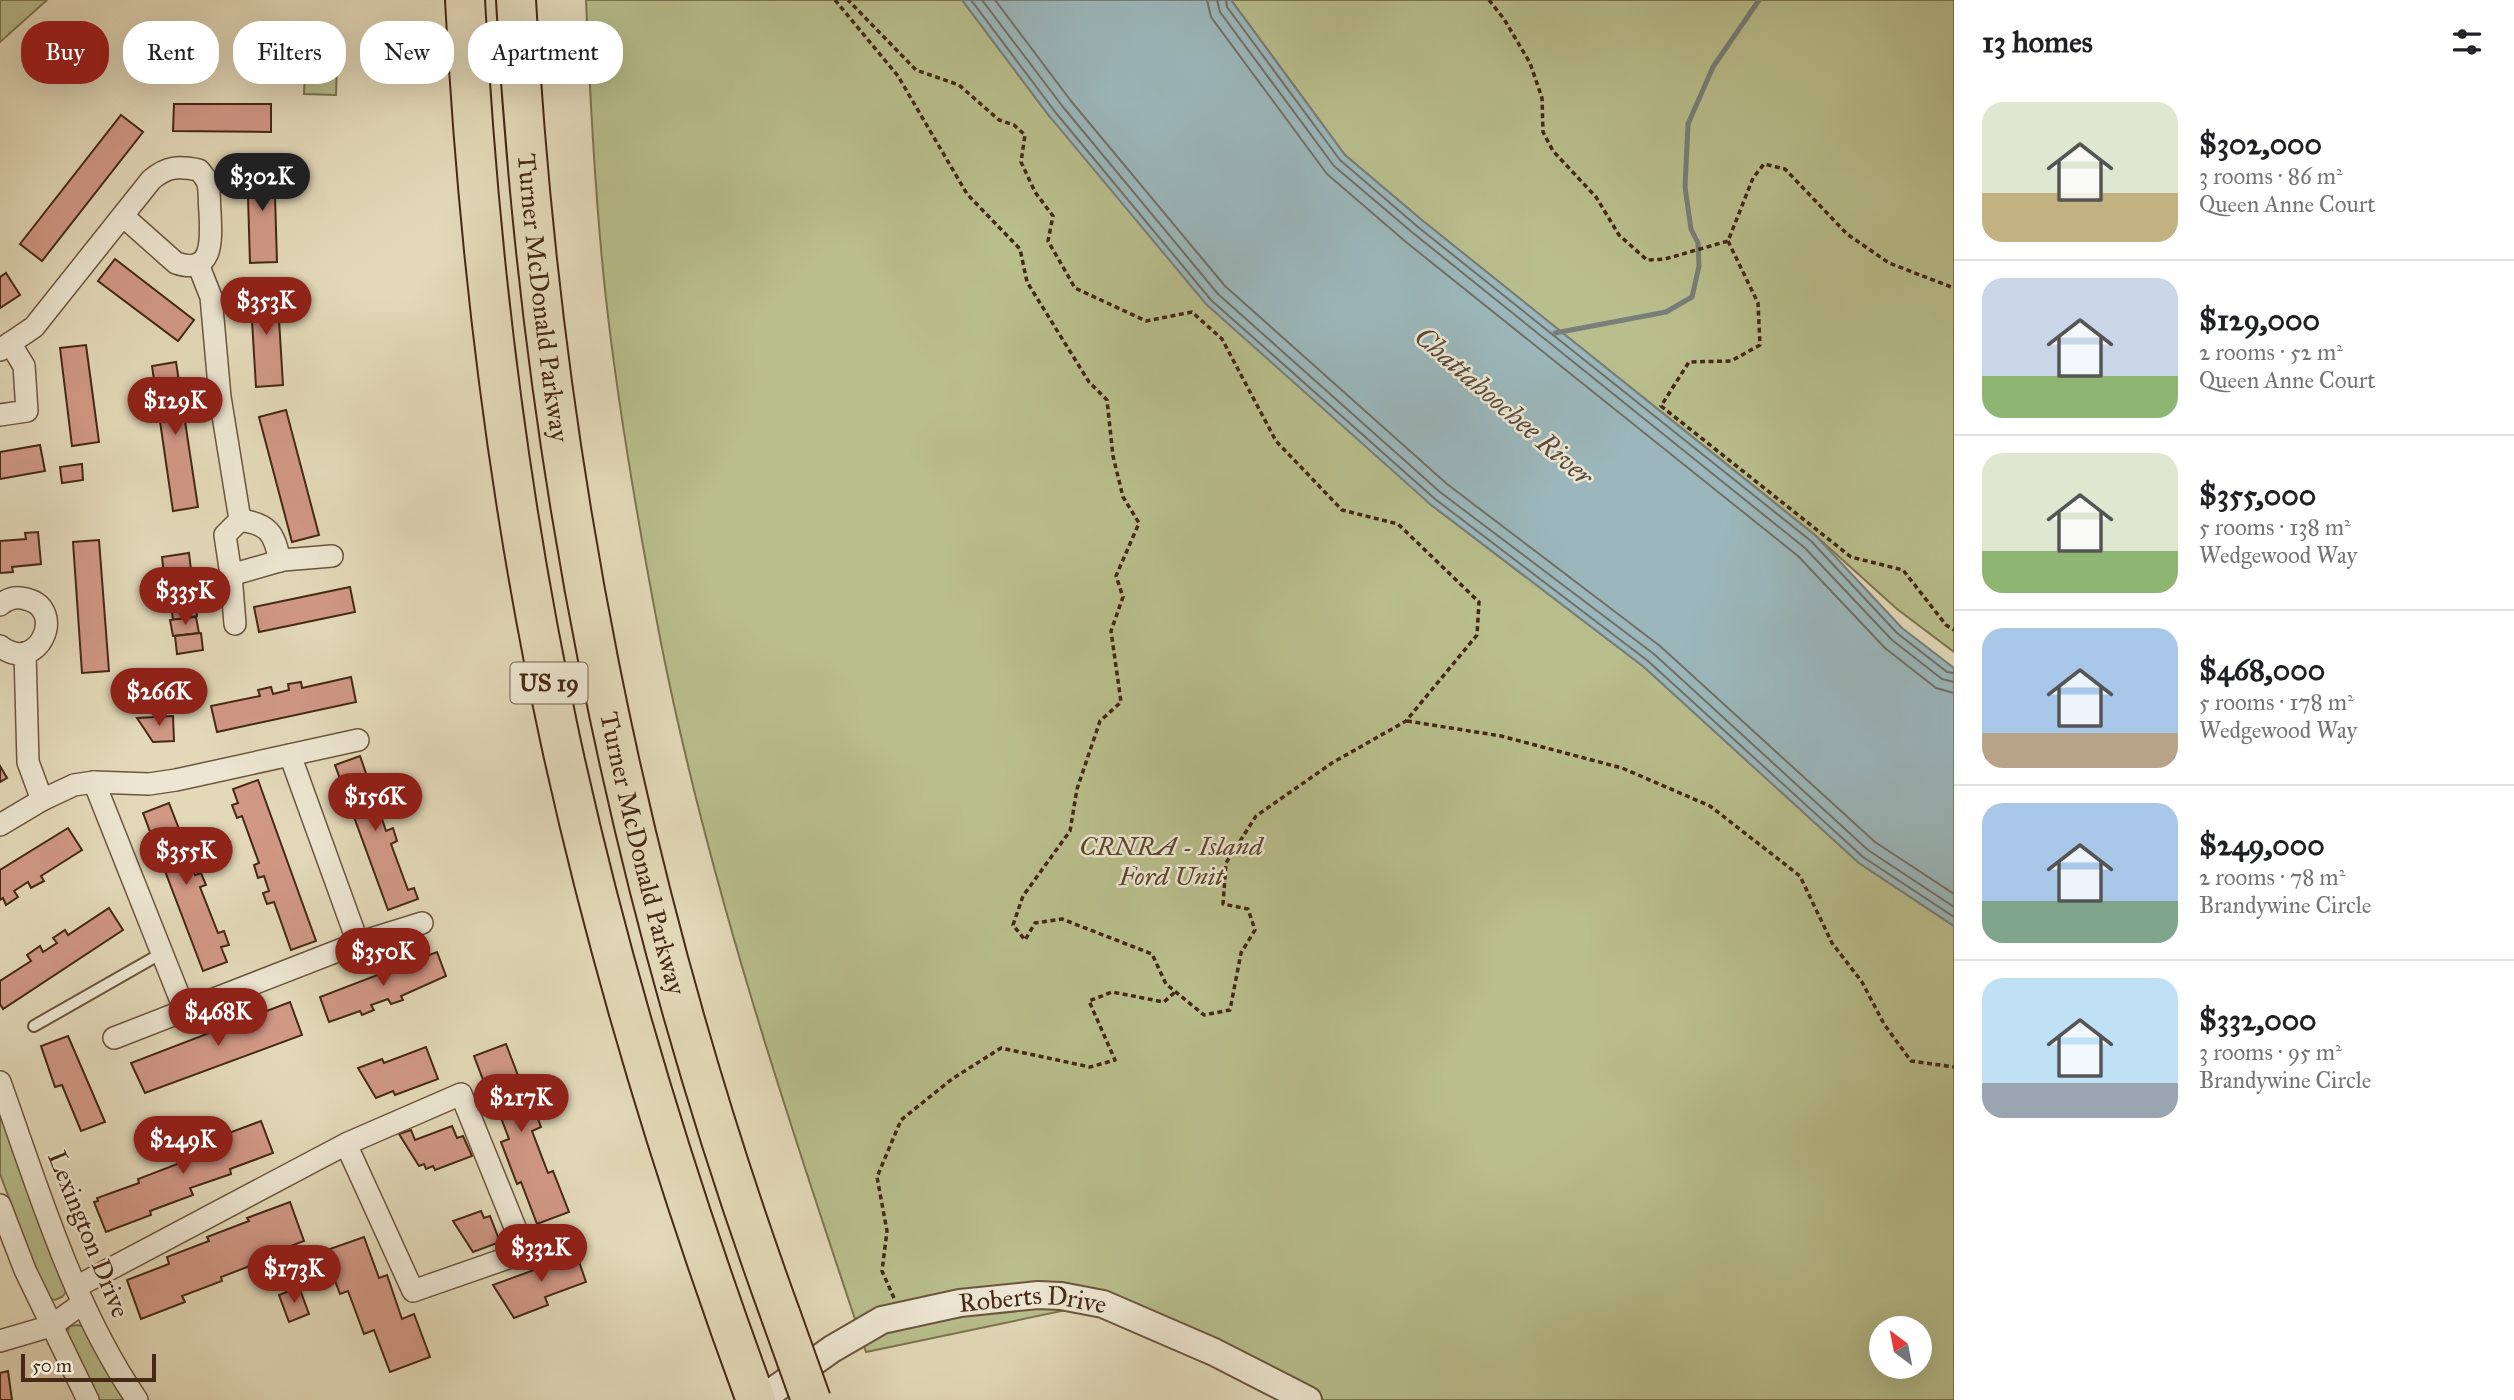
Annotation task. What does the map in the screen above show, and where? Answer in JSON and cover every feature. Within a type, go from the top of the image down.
[{"type":"highway","name":"Turner McDonald Parkway","points":[[465,0],[478,188],[493,328],[519,515],[548,679],[578,813],[626,1004],[683,1192],[736,1346],[758,1400]]},
{"type":"highway","name":"Turner McDonald Parkway","points":[[516,0],[528,169],[542,310],[570,507],[620,765],[667,955],[722,1142],[811,1400]]},
{"type":"street","points":[[0,415],[27,411],[24,366],[5,347],[34,327],[151,180],[162,171],[180,166],[199,170],[208,183],[211,243],[208,255],[198,264],[187,266],[177,263],[123,216]]},
{"type":"street","points":[[198,264],[211,298],[220,397],[240,520]]},
{"type":"street","points":[[240,520],[269,530],[277,545],[280,561]]},
{"type":"street","points":[[235,624],[232,575],[225,535],[240,520]]},
{"type":"street","points":[[232,575],[280,561],[332,556]]},
{"type":"street","points":[[0,605],[16,597],[28,599],[37,604],[46,622],[46,632],[34,649],[25,653],[13,653],[0,646]]},
{"type":"street","points":[[25,653],[27,762],[42,800]]},
{"type":"street","points":[[0,825],[74,785],[94,782],[149,784],[358,740]]},
{"type":"street","points":[[290,755],[358,943]]},
{"type":"street","points":[[94,782],[185,1011]]},
{"type":"street","points":[[114,1038],[358,943],[422,923]]},
{"type":"street","name":"Lexington Drive","points":[[0,1082],[61,1254],[117,1371],[137,1400]]},
{"type":"street","points":[[0,1341],[51,1326],[79,1295],[346,1144],[461,1094],[525,1252],[413,1291],[346,1144]]},
{"type":"street","points":[[0,1205],[24,1270],[88,1400]]},
{"type":"street","name":"Roberts Drive","points":[[758,1400],[832,1349],[882,1320],[960,1303],[1038,1294],[1102,1304],[1214,1352],[1308,1400]]},
{"type":"lane","points":[[34,1026],[162,953]]},
{"type":"path","points":[[835,0],[898,76],[967,194],[1020,249],[1027,282],[1089,382],[1107,400],[1113,456],[1123,497],[1139,523],[1116,576],[1123,597],[1111,631],[1121,702],[1100,721],[1077,789],[1070,831],[1023,896],[1013,925],[1025,940],[1035,923],[1062,919],[1152,954],[1166,984],[1204,1015],[1230,1010],[1241,953],[1255,930],[1248,909],[1223,904],[1226,863],[1256,816],[1332,763],[1406,721],[1477,635],[1479,602],[1398,524],[1342,510],[1276,441],[1222,340],[1192,312],[1146,321],[1075,288],[1048,241],[1053,216],[1035,191],[1021,162],[1025,135],[1014,125],[999,120],[959,85],[916,70],[848,0]]},
{"type":"path","points":[[1489,0],[1504,19],[1530,63],[1542,98],[1543,132],[1553,151],[1596,197],[1619,235],[1647,260],[1665,259],[1728,241]]},
{"type":"path","points":[[1954,288],[1889,263],[1847,234],[1785,169],[1764,164],[1753,178],[1728,241],[1758,303],[1760,345],[1731,361],[1689,362],[1661,406],[1851,557],[1903,570],[1946,625],[1954,630]]},
{"type":"path","points":[[1406,721],[1501,736],[1622,768],[1710,806],[1800,876],[1832,943],[1862,982],[1884,1024],[1911,1061],[1954,1067]]},
{"type":"path","points":[[902,1316],[882,1271],[887,1231],[877,1177],[901,1120],[952,1079],[1001,1048],[1090,1068],[1115,1060],[1089,1001],[1112,992],[1164,1002],[1175,991]]},
{"type":"green space","points":[[0,0],[47,0],[21,21],[0,42]]},
{"type":"green space","name":"CRNRA - Island Ford Unit","points":[[586,0],[962,0],[1050,117],[1430,504],[1644,667],[1859,863],[1954,926],[1954,1400],[1322,1400],[1119,1299],[866,1352],[752,1001],[726,912],[680,733],[661,643],[630,471],[611,342],[591,112],[590,84],[623,84],[623,21],[587,21]]},
{"type":"green space","points":[[1231,0],[1954,0],[1954,652],[1897,609],[1816,536],[1423,221],[1345,155]]},
{"type":"green space","points":[[304,84],[336,84],[336,95],[304,94]]},
{"type":"green space","points":[[0,1110],[64,1281],[66,1292],[55,1300],[48,1298],[43,1288],[0,1174]]},
{"type":"green space","points":[[70,1326],[84,1327],[124,1400],[98,1400],[65,1337]]},
{"type":"water","name":"Chattahoochee River","points":[[962,0],[1231,0],[1345,155],[1423,221],[1816,536],[1902,628],[1954,668],[1954,926],[1859,863],[1644,667],[1430,504],[1206,304],[1050,117]]},
{"type":"building","points":[[174,104],[271,104],[271,132],[173,131]]},
{"type":"building","points":[[121,115],[143,132],[42,261],[20,244]]},
{"type":"building","points":[[274,163],[277,262],[250,263],[247,164]]},
{"type":"building","points":[[115,259],[194,320],[178,341],[98,281]]},
{"type":"building","points":[[6,273],[20,295],[0,308],[0,277]]},
{"type":"building","points":[[277,287],[283,385],[256,387],[250,288]]},
{"type":"building","points":[[86,345],[99,442],[72,446],[60,348]]},
{"type":"building","points":[[176,362],[198,507],[173,511],[152,366]]},
{"type":"building","points":[[286,410],[319,535],[292,542],[259,417]]},
{"type":"building","points":[[40,445],[45,471],[0,479],[0,452]]},
{"type":"building","points":[[82,464],[83,480],[62,483],[60,467]]},
{"type":"building","points":[[38,532],[41,564],[12,567],[13,572],[0,573],[0,541],[26,539],[25,533]]},
{"type":"building","points":[[99,540],[109,671],[82,673],[73,542]]},
{"type":"building","points":[[189,553],[191,570],[164,574],[162,557]]},
{"type":"building","points":[[194,569],[196,585],[169,589],[166,574]]},
{"type":"building","points":[[192,586],[194,601],[169,605],[167,590]]},
{"type":"building","points":[[350,587],[355,612],[259,632],[254,607]]},
{"type":"building","points":[[196,601],[197,616],[173,620],[171,605]]},
{"type":"building","points":[[196,617],[199,633],[173,636],[170,620]]},
{"type":"building","points":[[201,633],[203,650],[177,654],[175,636]]},
{"type":"building","points":[[351,677],[356,702],[217,732],[211,706],[260,696],[258,690],[271,687],[273,694],[289,690],[288,684],[301,682],[302,688]]},
{"type":"building","points":[[173,716],[174,741],[153,742],[137,718]]},
{"type":"building","points":[[360,756],[376,802],[383,800],[387,813],[381,816],[386,831],[393,828],[397,841],[391,844],[408,890],[414,888],[418,899],[388,910],[335,765]]},
{"type":"building","points":[[0,766],[7,778],[0,782]]},
{"type":"building","points":[[258,780],[316,941],[291,950],[274,902],[267,904],[263,893],[269,891],[264,876],[258,878],[254,865],[259,863],[242,816],[237,818],[232,805],[238,803],[233,789]]},
{"type":"building","points":[[169,803],[186,847],[191,845],[196,857],[189,860],[195,875],[201,873],[206,885],[200,887],[218,933],[224,931],[229,945],[221,947],[227,962],[203,971],[143,813]]},
{"type":"building","points":[[68,828],[82,850],[41,876],[44,881],[31,888],[28,882],[14,891],[18,897],[6,905],[3,898],[0,900],[0,870]]},
{"type":"building","points":[[109,908],[123,930],[3,1009],[0,1004],[0,981],[31,961],[27,955],[40,946],[43,952],[57,943],[53,938],[65,930],[68,935]]},
{"type":"building","points":[[437,952],[446,976],[401,996],[403,1000],[391,1004],[388,999],[371,1005],[374,1010],[362,1015],[360,1011],[329,1022],[320,997]]},
{"type":"building","points":[[290,1002],[302,1035],[145,1093],[131,1063]]},
{"type":"building","points":[[68,1036],[105,1122],[81,1131],[62,1085],[55,1087],[41,1046]]},
{"type":"building","points":[[506,1044],[541,1127],[532,1131],[548,1173],[553,1171],[569,1212],[537,1224],[521,1182],[517,1184],[501,1142],[509,1139],[474,1056]]},
{"type":"building","points":[[426,1047],[438,1079],[395,1095],[393,1091],[376,1098],[358,1068],[382,1059],[384,1063]]},
{"type":"building","points":[[261,1121],[273,1153],[230,1169],[231,1174],[190,1188],[193,1195],[150,1211],[151,1215],[106,1232],[94,1202],[98,1201],[97,1198],[139,1183],[138,1179],[180,1163],[177,1156]]},
{"type":"building","points":[[452,1126],[457,1138],[463,1136],[472,1156],[435,1170],[433,1166],[426,1169],[424,1164],[419,1166],[399,1134],[411,1130],[415,1140]]},
{"type":"building","points":[[290,1202],[304,1241],[262,1257],[263,1261],[221,1277],[222,1281],[182,1296],[185,1302],[141,1319],[127,1280],[169,1264],[167,1257],[209,1241],[207,1237]]},
{"type":"building","points":[[481,1211],[484,1218],[490,1216],[500,1242],[473,1252],[453,1221]]},
{"type":"building","points":[[364,1237],[379,1278],[387,1275],[402,1319],[414,1314],[430,1357],[390,1372],[374,1330],[364,1334],[348,1291],[340,1294],[324,1251]]},
{"type":"building","points":[[575,1250],[586,1282],[545,1297],[548,1305],[514,1318],[493,1285],[534,1270],[532,1266]]},
{"type":"building","points":[[299,1287],[309,1314],[289,1322],[279,1295]]},
{"type":"building","points":[[8,1371],[12,1400],[0,1400],[0,1373]]},
{"type":"waterway","points":[[1555,333],[1666,312],[1692,297],[1699,266],[1698,243],[1691,229],[1685,187],[1688,124],[1713,67],[1759,0]]}]
